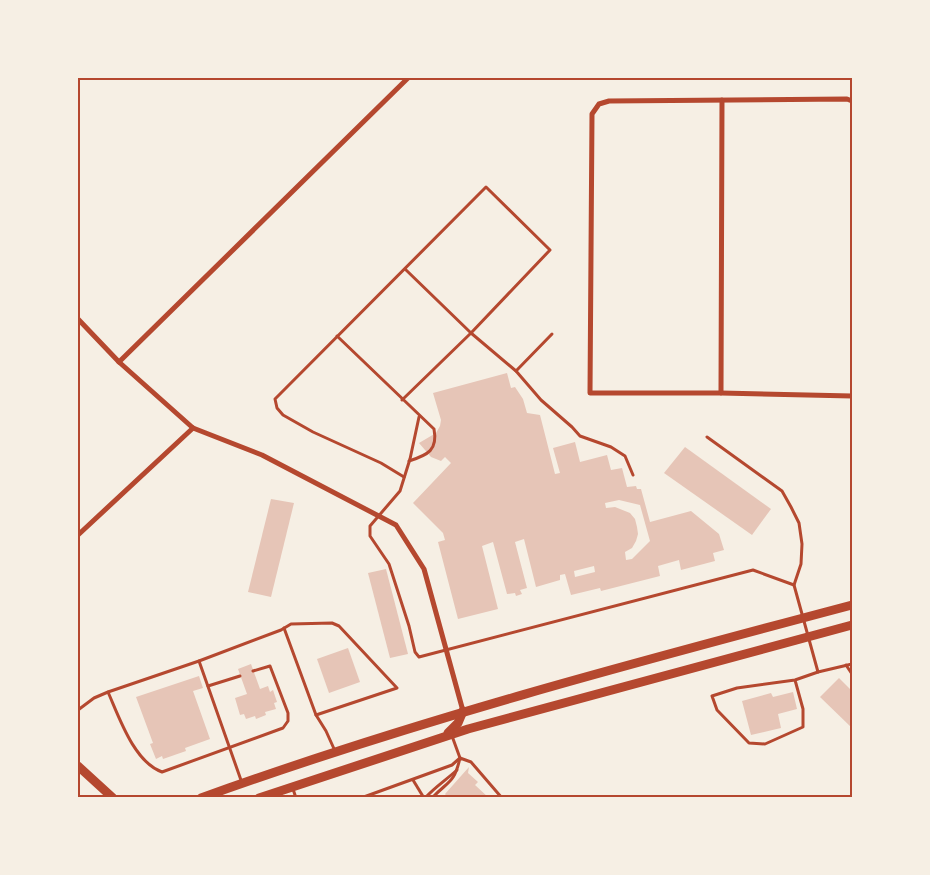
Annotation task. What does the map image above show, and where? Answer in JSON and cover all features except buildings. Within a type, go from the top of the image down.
[{"type":"main road","points":[[201,798],[242,782],[334,752],[567,681],[852,605]]},
{"type":"main road","points":[[259,798],[447,735],[852,625]]},
{"type":"main road","points":[[447,735],[458,723],[463,712]]},
{"type":"main road","points":[[78,766],[113,798]]},
{"type":"street","points":[[119,362],[408,78]]},
{"type":"street","points":[[852,101],[847,98],[609,100],[599,104],[592,114],[590,393],[852,396]]},
{"type":"street","points":[[721,393],[722,100]]},
{"type":"street","points":[[78,319],[119,362],[193,428],[262,455],[396,525],[424,569],[463,712]]},
{"type":"street","points":[[78,535],[193,428]]},
{"type":"lane","points":[[402,400],[471,333],[550,250],[486,188],[274,399],[277,408],[284,415],[313,432],[404,477]]},
{"type":"lane","points":[[405,268],[471,333],[516,371],[540,400],[572,426],[580,436],[611,447],[625,456],[633,475]]},
{"type":"lane","points":[[516,371],[552,334]]},
{"type":"lane","points":[[337,336],[434,429],[434,445],[430,451],[422,457],[409,461]]},
{"type":"lane","points":[[419,416],[400,491],[370,526],[370,536],[389,564],[409,626],[415,652],[419,657],[446,648],[753,570],[794,585]]},
{"type":"lane","points":[[707,437],[782,491],[787,499],[798,523],[802,544],[801,564],[794,585],[818,672]]},
{"type":"lane","points":[[78,710],[94,698],[108,692],[199,661],[291,624],[332,623],[339,626],[397,688],[316,715]]},
{"type":"lane","points":[[284,628],[316,715],[326,731],[334,752]]},
{"type":"lane","points":[[199,661],[242,782]]},
{"type":"lane","points":[[795,680],[803,709],[803,727],[765,744],[749,743],[717,710],[712,696],[737,688],[795,680],[852,664]]},
{"type":"lane","points":[[846,665],[852,674]]},
{"type":"lane","points":[[108,692],[132,744],[155,770],[162,772],[283,728],[288,721],[288,713],[270,666],[253,671]]},
{"type":"lane","points":[[208,686],[240,676]]},
{"type":"lane","points":[[432,798],[456,776],[458,769],[460,758],[447,735]]},
{"type":"lane","points":[[360,798],[446,768],[460,758]]},
{"type":"lane","points":[[460,758],[471,762],[502,798]]},
{"type":"lane","points":[[413,780],[424,798],[458,769]]},
{"type":"lane","points":[[292,786],[296,798]]}]
